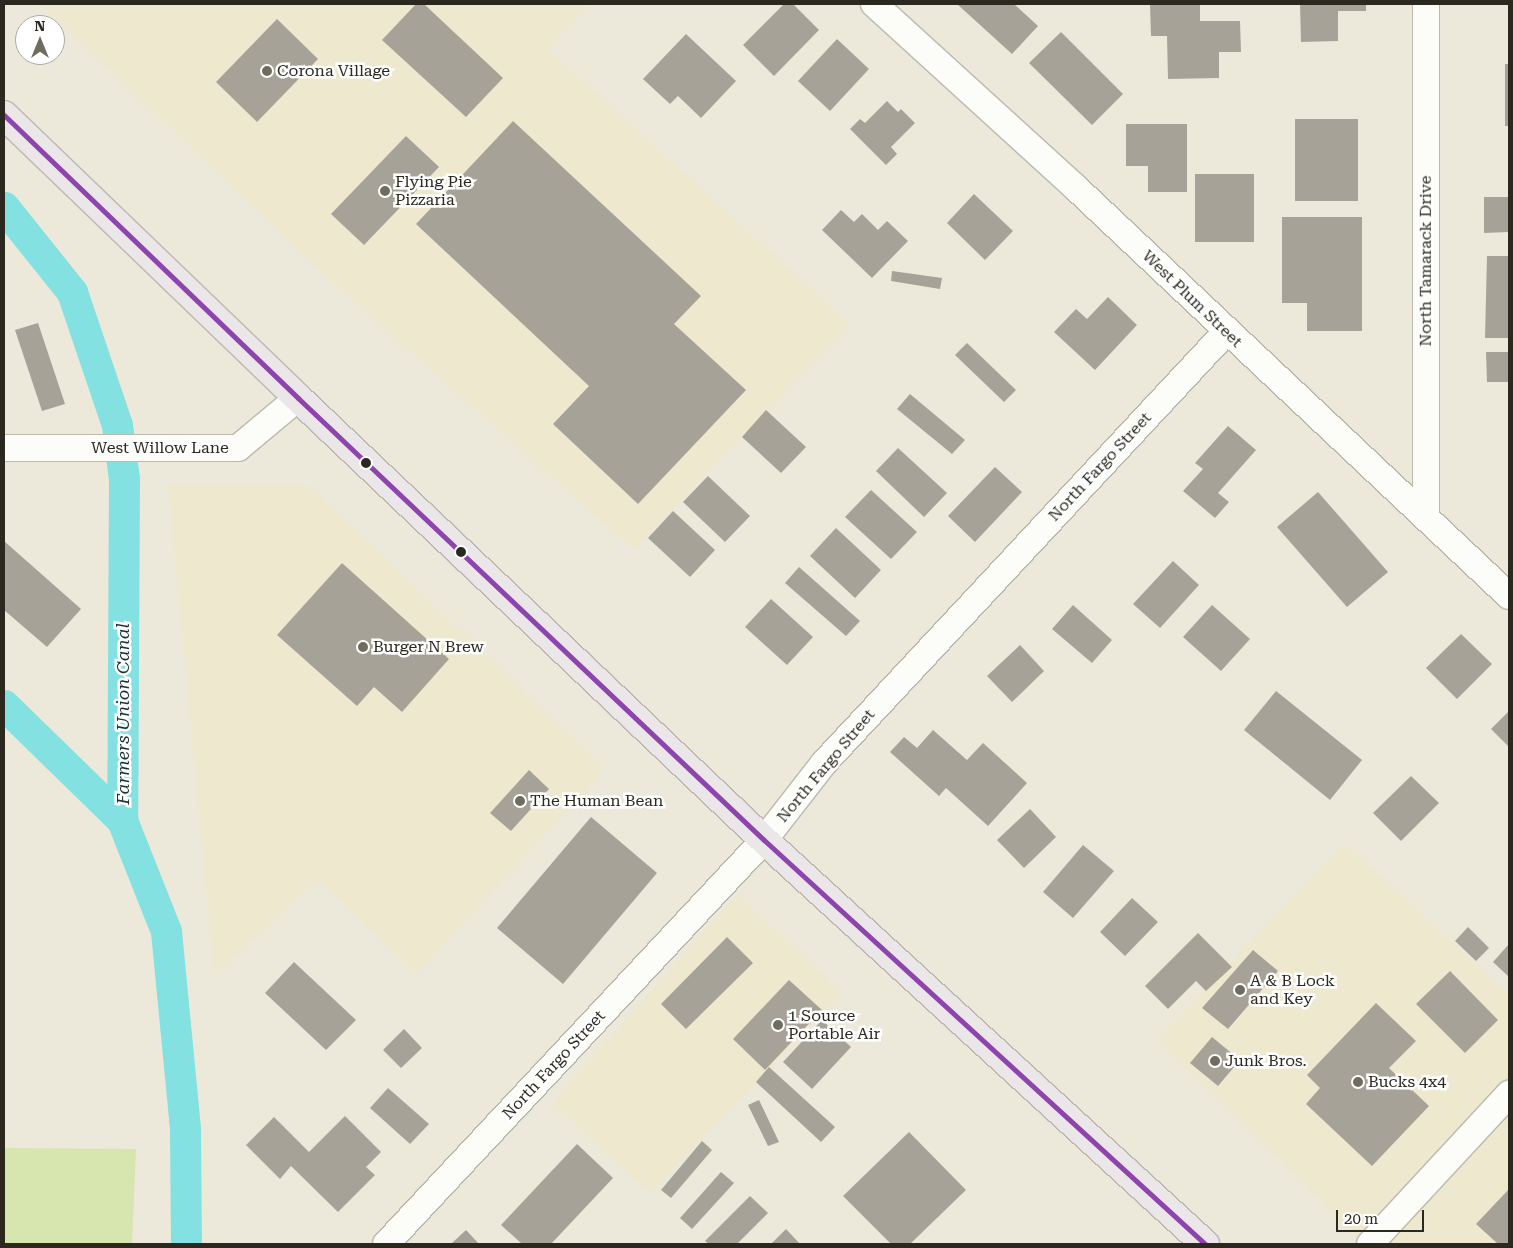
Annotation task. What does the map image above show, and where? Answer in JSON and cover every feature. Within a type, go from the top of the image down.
[{"type":"main road","points":[[4,115],[298,398],[764,840],[1205,1244]]},
{"type":"street","name":"West Plum Street","points":[[874,4],[1075,187],[1226,332],[1509,596]]},
{"type":"street","name":"North Tamarack Drive","points":[[1426,4],[1426,518]]},
{"type":"street","name":"North Fargo Street","points":[[386,1244],[764,840],[824,763],[1226,332]]},
{"type":"street","name":"West Willow Lane","points":[[4,448],[238,448],[298,398]]},
{"type":"street","points":[[1370,1244],[1509,1094]]},
{"type":"shaded area","points":[[41,4],[590,4],[548,49],[850,324],[634,550],[323,274],[65,27],[65,15],[52,15]]},
{"type":"shaded area","points":[[168,483],[309,485],[605,769],[417,974],[318,880],[214,975]]},
{"type":"shaded area","points":[[1344,843],[1509,994],[1509,1244],[1365,1244],[1157,1040]]},
{"type":"shaded area","points":[[738,894],[842,994],[650,1193],[552,1103]]},
{"type":"green space","points":[[4,1148],[136,1149],[132,1244],[4,1244]]},
{"type":"building","points":[[416,4],[424,4],[503,78],[466,117],[382,40]]},
{"type":"building","points":[[784,4],[793,4],[819,30],[774,76],[743,45]]},
{"type":"building","points":[[957,4],[1014,4],[1038,26],[1012,54]]},
{"type":"building","points":[[1150,4],[1200,4],[1200,21],[1240,21],[1241,52],[1219,52],[1219,78],[1168,79],[1167,36],[1151,36]]},
{"type":"building","points":[[1300,4],[1366,4],[1366,11],[1338,11],[1338,41],[1301,42]]},
{"type":"building","name":"Corona Village","points":[[277,19],[318,59],[257,122],[216,82]]},
{"type":"building","points":[[1061,32],[1123,94],[1092,125],[1029,63]]},
{"type":"building","points":[[686,34],[736,81],[701,118],[678,96],[670,104],[643,79]]},
{"type":"building","points":[[837,39],[869,69],[830,111],[798,81]]},
{"type":"building","points":[[1505,64],[1509,64],[1509,126],[1505,126]]},
{"type":"building","points":[[887,101],[898,112],[901,109],[915,123],[891,147],[897,154],[886,165],[850,129],[860,119],[865,123]]},
{"type":"building","points":[[1295,119],[1358,119],[1358,201],[1295,201]]},
{"type":"building","points":[[513,121],[701,296],[674,324],[746,390],[638,504],[553,424],[589,386],[416,224]]},
{"type":"building","points":[[1126,124],[1187,124],[1187,192],[1148,192],[1148,166],[1126,166]]},
{"type":"building","name":"Flying Pie Pizzaria","points":[[406,136],[439,167],[364,245],[331,214]]},
{"type":"building","points":[[1195,174],[1254,174],[1254,242],[1195,242]]},
{"type":"building","points":[[974,194],[1013,231],[985,260],[947,223]]},
{"type":"building","points":[[1484,197],[1509,197],[1509,232],[1484,233]]},
{"type":"building","points":[[841,210],[854,222],[862,214],[878,230],[887,221],[908,241],[872,278],[822,230]]},
{"type":"building","points":[[1282,217],[1362,217],[1362,331],[1307,331],[1307,303],[1282,303]]},
{"type":"building","points":[[1487,256],[1509,256],[1509,338],[1485,338]]},
{"type":"building","points":[[892,271],[942,278],[940,289],[891,281]]},
{"type":"building","points":[[1108,297],[1137,325],[1095,370],[1054,332],[1076,309],[1087,319]]},
{"type":"building","points":[[38,323],[65,404],[42,411],[15,330]]},
{"type":"building","points":[[967,343],[1016,390],[1004,402],[955,355]]},
{"type":"building","points":[[1486,352],[1509,352],[1509,382],[1487,382]]},
{"type":"building","points":[[910,394],[965,440],[952,454],[897,409]]},
{"type":"building","points":[[766,410],[806,447],[781,473],[742,437]]},
{"type":"building","points":[[1228,426],[1256,450],[1218,493],[1229,502],[1215,518],[1183,491],[1203,469],[1195,463]]},
{"type":"building","points":[[898,448],[947,493],[924,517],[876,471]]},
{"type":"building","points":[[995,467],[1022,492],[975,542],[948,516]]},
{"type":"building","points":[[708,476],[750,516],[725,542],[683,502]]},
{"type":"building","points":[[871,490],[917,532],[891,559],[845,517]]},
{"type":"building","points":[[1318,492],[1388,572],[1347,607],[1277,527]]},
{"type":"building","points":[[673,511],[715,550],[690,577],[648,538]]},
{"type":"building","points":[[836,528],[881,570],[855,598],[810,556]]},
{"type":"building","points":[[4,541],[81,609],[47,647],[4,610]]},
{"type":"building","points":[[1173,561],[1199,585],[1160,628],[1133,604]]},
{"type":"building","name":"Burger N Brew","points":[[342,563],[449,659],[402,712],[374,687],[357,706],[277,635]]},
{"type":"building","points":[[799,567],[860,621],[846,636],[785,583]]},
{"type":"building","points":[[771,599],[813,637],[787,665],[745,627]]},
{"type":"building","points":[[1073,605],[1112,640],[1092,663],[1052,629]]},
{"type":"building","points":[[1212,605],[1250,639],[1221,671],[1183,637]]},
{"type":"building","points":[[1461,634],[1492,664],[1457,699],[1426,668]]},
{"type":"building","points":[[1020,645],[1044,671],[1012,702],[987,676]]},
{"type":"building","points":[[1276,691],[1362,760],[1330,800],[1244,730]]},
{"type":"building","points":[[1509,711],[1509,747],[1491,729]]},
{"type":"building","points":[[933,730],[967,760],[983,743],[1027,783],[988,826],[946,788],[939,796],[890,752],[904,737],[917,748]]},
{"type":"building","name":"The Human Bean","points":[[529,770],[549,789],[511,831],[490,813]]},
{"type":"building","points":[[1411,776],[1439,803],[1401,841],[1373,813]]},
{"type":"building","points":[[1030,809],[1056,837],[1024,868],[997,840]]},
{"type":"building","points":[[591,817],[657,873],[563,984],[497,928]]},
{"type":"building","points":[[1083,845],[1114,871],[1073,918],[1043,892]]},
{"type":"building","points":[[1132,898],[1158,922],[1125,956],[1100,932]]},
{"type":"building","points":[[1468,927],[1489,948],[1476,961],[1455,941]]},
{"type":"building","points":[[1198,933],[1232,967],[1206,991],[1196,981],[1168,1009],[1145,986]]},
{"type":"building","points":[[727,937],[753,963],[686,1029],[661,1004]]},
{"type":"building","points":[[1509,944],[1509,977],[1493,962]]},
{"type":"building","name":"A & B Lock and Key","points":[[1253,950],[1278,971],[1228,1029],[1202,1008]]},
{"type":"building","points":[[294,962],[356,1020],[326,1050],[265,993]]},
{"type":"building","points":[[1450,971],[1498,1020],[1465,1053],[1416,1004]]},
{"type":"building","name":"1 Source Portable Air","points":[[789,980],[822,1010],[765,1070],[733,1039]]},
{"type":"building","name":"Bucks 4x4","points":[[1376,1003],[1416,1041],[1389,1068],[1429,1106],[1372,1166],[1306,1104],[1320,1088],[1307,1075]]},
{"type":"building","points":[[822,1020],[851,1047],[812,1089],[783,1062]]},
{"type":"building","points":[[404,1029],[422,1048],[401,1068],[383,1050]]},
{"type":"building","name":"Junk Bros.","points":[[1212,1037],[1240,1060],[1218,1086],[1190,1063]]},
{"type":"building","points":[[769,1067],[835,1127],[821,1142],[756,1082]]},
{"type":"building","points":[[388,1088],[429,1124],[410,1144],[370,1108]]},
{"type":"building","points":[[759,1100],[779,1142],[768,1146],[748,1105]]},
{"type":"building","points":[[345,1116],[381,1152],[366,1167],[375,1175],[338,1212],[291,1166],[280,1179],[246,1145],[274,1117],[309,1152]]},
{"type":"building","points":[[909,1132],[966,1190],[910,1244],[891,1244],[843,1196]]},
{"type":"building","points":[[702,1141],[712,1150],[671,1198],[661,1190]]},
{"type":"building","points":[[577,1144],[613,1178],[551,1244],[522,1244],[501,1225]]},
{"type":"building","points":[[721,1172],[734,1183],[692,1229],[680,1218]]},
{"type":"building","points":[[1509,1189],[1509,1244],[1498,1244],[1476,1224]]},
{"type":"building","points":[[750,1196],[768,1213],[737,1244],[709,1244],[705,1241]]},
{"type":"building","points":[[786,1229],[800,1244],[771,1244]]},
{"type":"building","points":[[466,1230],[479,1244],[451,1244]]},
{"type":"waterway","name":"Farmers Union Canal","points":[[4,207],[72,292],[117,425],[124,479],[122,820],[166,931],[185,1130],[186,1244]]},
{"type":"waterway","points":[[4,705],[122,820]]},
{"type":"transit line","points":[[4,115],[298,398],[764,840],[1205,1244]]},
{"type":"place","name":"Corona Village","points":[[267,71]]},
{"type":"place","name":"Flying Pie Pizzaria","points":[[385,191]]},
{"type":"place","name":"Burger N Brew","points":[[363,647]]},
{"type":"place","name":"The Human Bean","points":[[520,801]]},
{"type":"place","name":"A & B Lock and Key","points":[[1240,990]]},
{"type":"place","name":"1 Source Portable Air","points":[[778,1025]]},
{"type":"place","name":"Junk Bros.","points":[[1215,1061]]},
{"type":"place","name":"Bucks 4x4","points":[[1358,1082]]}]
